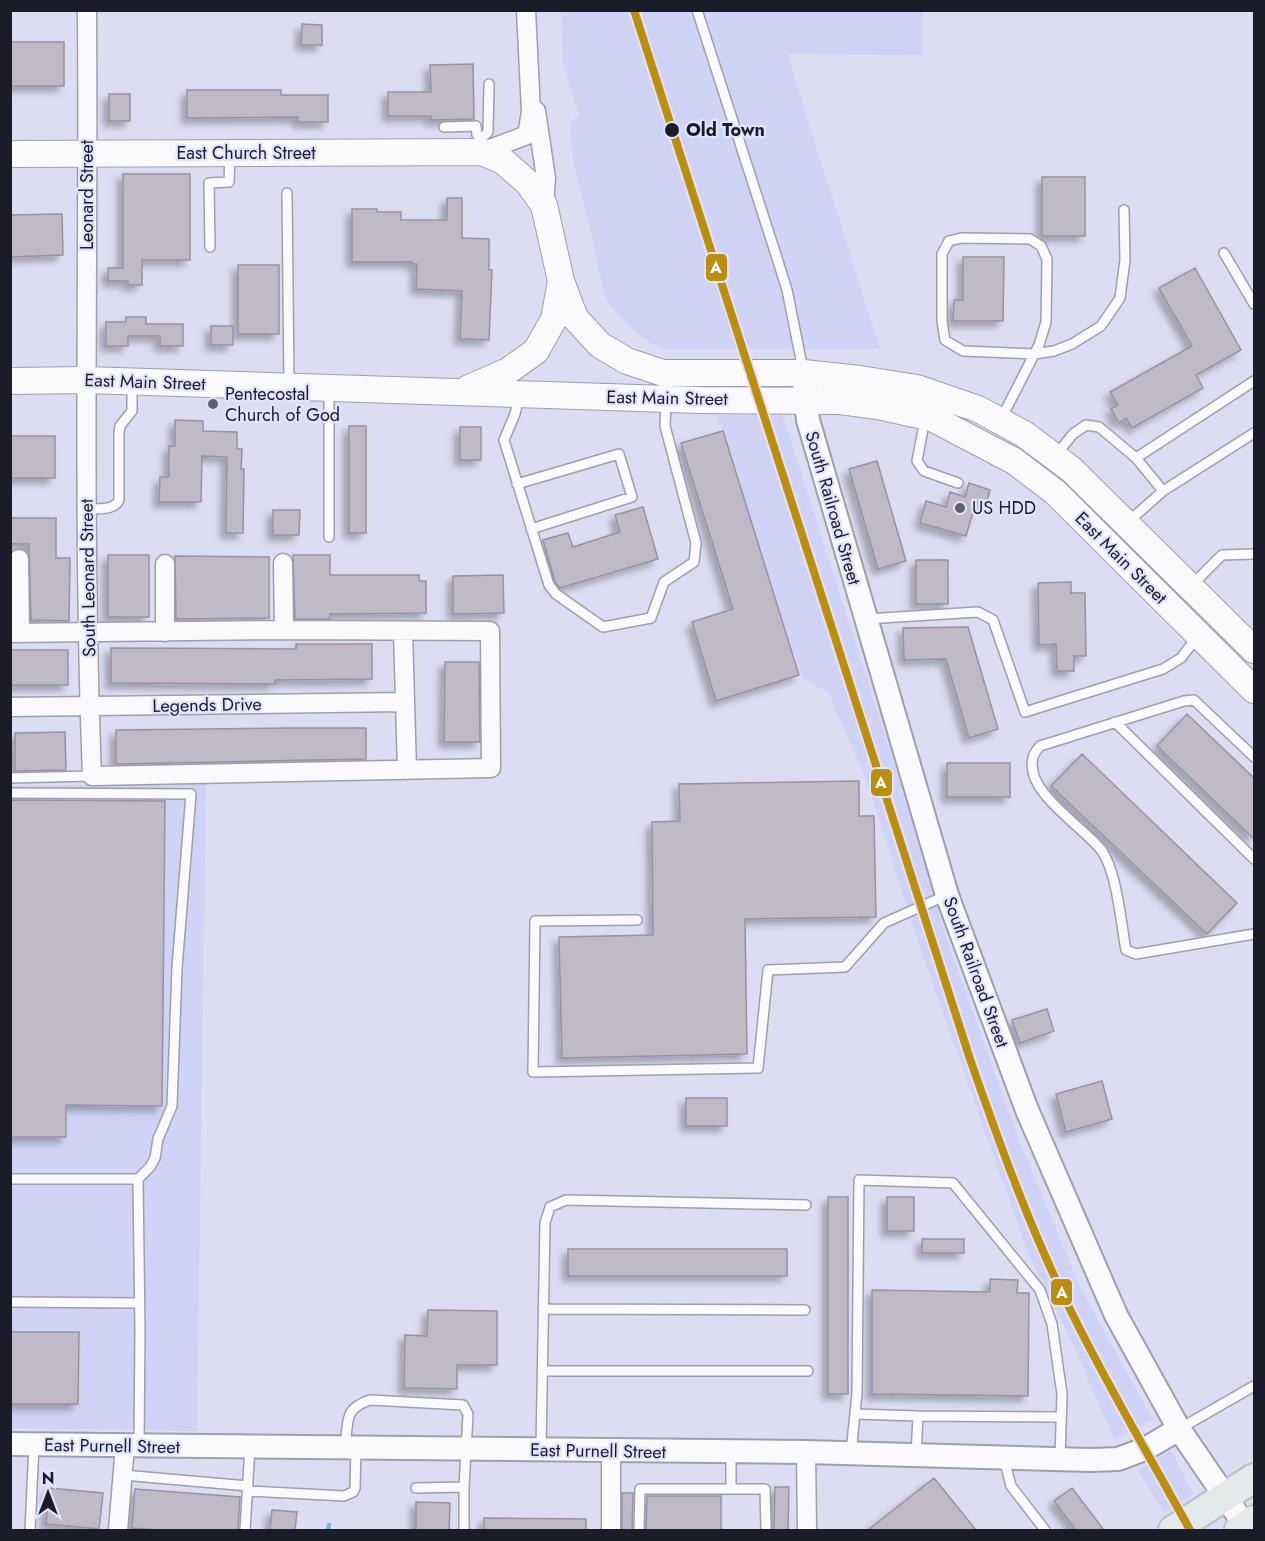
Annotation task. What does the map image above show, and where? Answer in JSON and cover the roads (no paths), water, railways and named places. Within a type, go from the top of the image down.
[{"type":"main road","name":"East Church Street","points":[[10,154],[230,153],[482,145]]},
{"type":"main road","points":[[462,392],[508,371],[536,351],[555,319],[561,281],[544,205],[528,183],[482,145]]},
{"type":"main road","name":"East Main Street","points":[[561,281],[575,318],[600,345],[627,360],[663,373],[803,373],[860,379],[917,388],[978,409],[1024,434],[1072,470],[1254,650]]},
{"type":"main road","name":"East Main Street","points":[[10,381],[86,380],[666,398],[806,400],[878,406],[925,417],[971,437],[1014,461],[1055,492],[1254,690]]},
{"type":"main road","points":[[1164,601],[1188,584]]},
{"type":"main road","points":[[1173,1530],[1254,1478]]},
{"type":"street","name":"Leonard Street","points":[[86,380],[87,10]]},
{"type":"street","points":[[482,145],[527,135],[531,112],[526,10]]},
{"type":"street","points":[[530,92],[537,116],[546,178],[544,205]]},
{"type":"street","name":"South Railroad Street","points":[[803,373],[808,420],[947,895],[1027,1110],[1116,1315],[1179,1429],[1247,1527]]},
{"type":"street","name":"South Leonard Street","points":[[86,380],[89,706],[92,776]]},
{"type":"street","points":[[19,559],[15,633],[284,630],[490,631],[491,768],[92,776]]},
{"type":"street","points":[[283,563],[284,630]]},
{"type":"street","points":[[165,564],[165,632]]},
{"type":"street","points":[[403,631],[407,770]]},
{"type":"street","name":"Legends Drive","points":[[10,707],[404,702]]},
{"type":"street","name":"East Purnell Street","points":[[10,1444],[806,1452],[1118,1459],[1145,1449],[1179,1429]]},
{"type":"street","points":[[118,1530],[123,1475],[132,1446]]},
{"type":"street","points":[[611,1451],[611,1530]]},
{"type":"street","points":[[806,1452],[807,1530]]},
{"type":"lane","points":[[697,10],[787,290],[803,373]]},
{"type":"lane","points":[[482,145],[488,132],[489,84]]},
{"type":"lane","points":[[444,127],[476,126],[482,145]]},
{"type":"lane","points":[[210,247],[209,183],[229,182],[230,153]]},
{"type":"lane","points":[[287,193],[289,386]]},
{"type":"lane","points":[[1000,421],[1034,354],[1046,322],[1047,259],[1041,246],[1030,239],[961,238],[949,241],[942,254],[942,321],[945,340],[963,351],[1034,354],[1054,351],[1072,344],[1101,326],[1120,298],[1125,260],[1124,210]]},
{"type":"lane","points":[[1224,253],[1254,304]]},
{"type":"lane","points":[[1136,458],[1254,381]]},
{"type":"lane","points":[[87,509],[110,508],[119,500],[118,433],[120,426],[132,411],[132,382]]},
{"type":"lane","points":[[329,387],[329,537]]},
{"type":"lane","points":[[519,393],[515,414],[504,440],[549,585],[556,594],[603,627],[651,618],[664,582],[694,562],[696,543],[665,426],[666,398]]},
{"type":"lane","points":[[925,417],[917,461],[924,471],[958,483]]},
{"type":"lane","points":[[1054,457],[1073,434],[1086,425],[1099,427],[1136,458],[1163,490]]},
{"type":"lane","points":[[1126,524],[1163,490],[1254,433]]},
{"type":"lane","points":[[517,484],[619,454],[632,497],[531,530]]},
{"type":"lane","points":[[1188,584],[1222,555],[1254,554]]},
{"type":"lane","points":[[865,619],[978,612],[993,620],[1026,712],[1163,669],[1181,658],[1198,635]]},
{"type":"lane","points":[[1254,757],[1194,700],[1184,701],[1040,746],[1033,758],[1034,778],[1045,796],[1102,851],[1111,872],[1126,950],[1136,954],[1254,934]]},
{"type":"lane","points":[[1115,722],[1254,859]]},
{"type":"lane","points":[[10,778],[92,776]]},
{"type":"lane","points":[[10,793],[191,794],[177,968],[172,1106],[158,1139],[155,1158],[138,1179],[10,1179]]},
{"type":"lane","points":[[637,921],[535,921],[533,1072],[758,1068],[768,970],[845,967],[884,923],[947,895]]},
{"type":"lane","points":[[132,1446],[140,1303],[138,1179]]},
{"type":"lane","points":[[851,1453],[857,1393],[859,1180],[953,1184],[1040,1290],[1052,1324],[1062,1394],[1060,1459]]},
{"type":"lane","points":[[541,1450],[545,1223],[550,1207],[566,1200],[806,1205]]},
{"type":"lane","points":[[10,1302],[140,1303]]},
{"type":"lane","points":[[543,1309],[805,1310]]},
{"type":"lane","points":[[542,1371],[808,1371]]},
{"type":"lane","points":[[1179,1429],[1254,1386]]},
{"type":"lane","points":[[123,1475],[344,1496],[355,1488],[350,1447],[350,1412],[356,1405],[370,1400],[463,1405],[468,1414],[464,1487],[465,1530]]},
{"type":"lane","points":[[855,1414],[1061,1418]]},
{"type":"lane","points":[[916,1455],[918,1416]]},
{"type":"lane","points":[[30,1530],[34,1445]]},
{"type":"lane","points":[[245,1530],[250,1446]]},
{"type":"lane","points":[[731,1451],[731,1489]]},
{"type":"lane","points":[[1004,1457],[1011,1486],[1045,1530]]},
{"type":"lane","points":[[416,1488],[464,1487]]},
{"type":"lane","points":[[639,1530],[640,1489],[765,1489],[766,1530]]},
{"type":"waterway","points":[[328,1530],[329,1525]]},
{"type":"place","name":"Old Town","points":[[672,130]]},
{"type":"place","name":"Pentecostal Church of God","points":[[213,404]]},
{"type":"place","name":"US HDD","points":[[960,508]]}]
